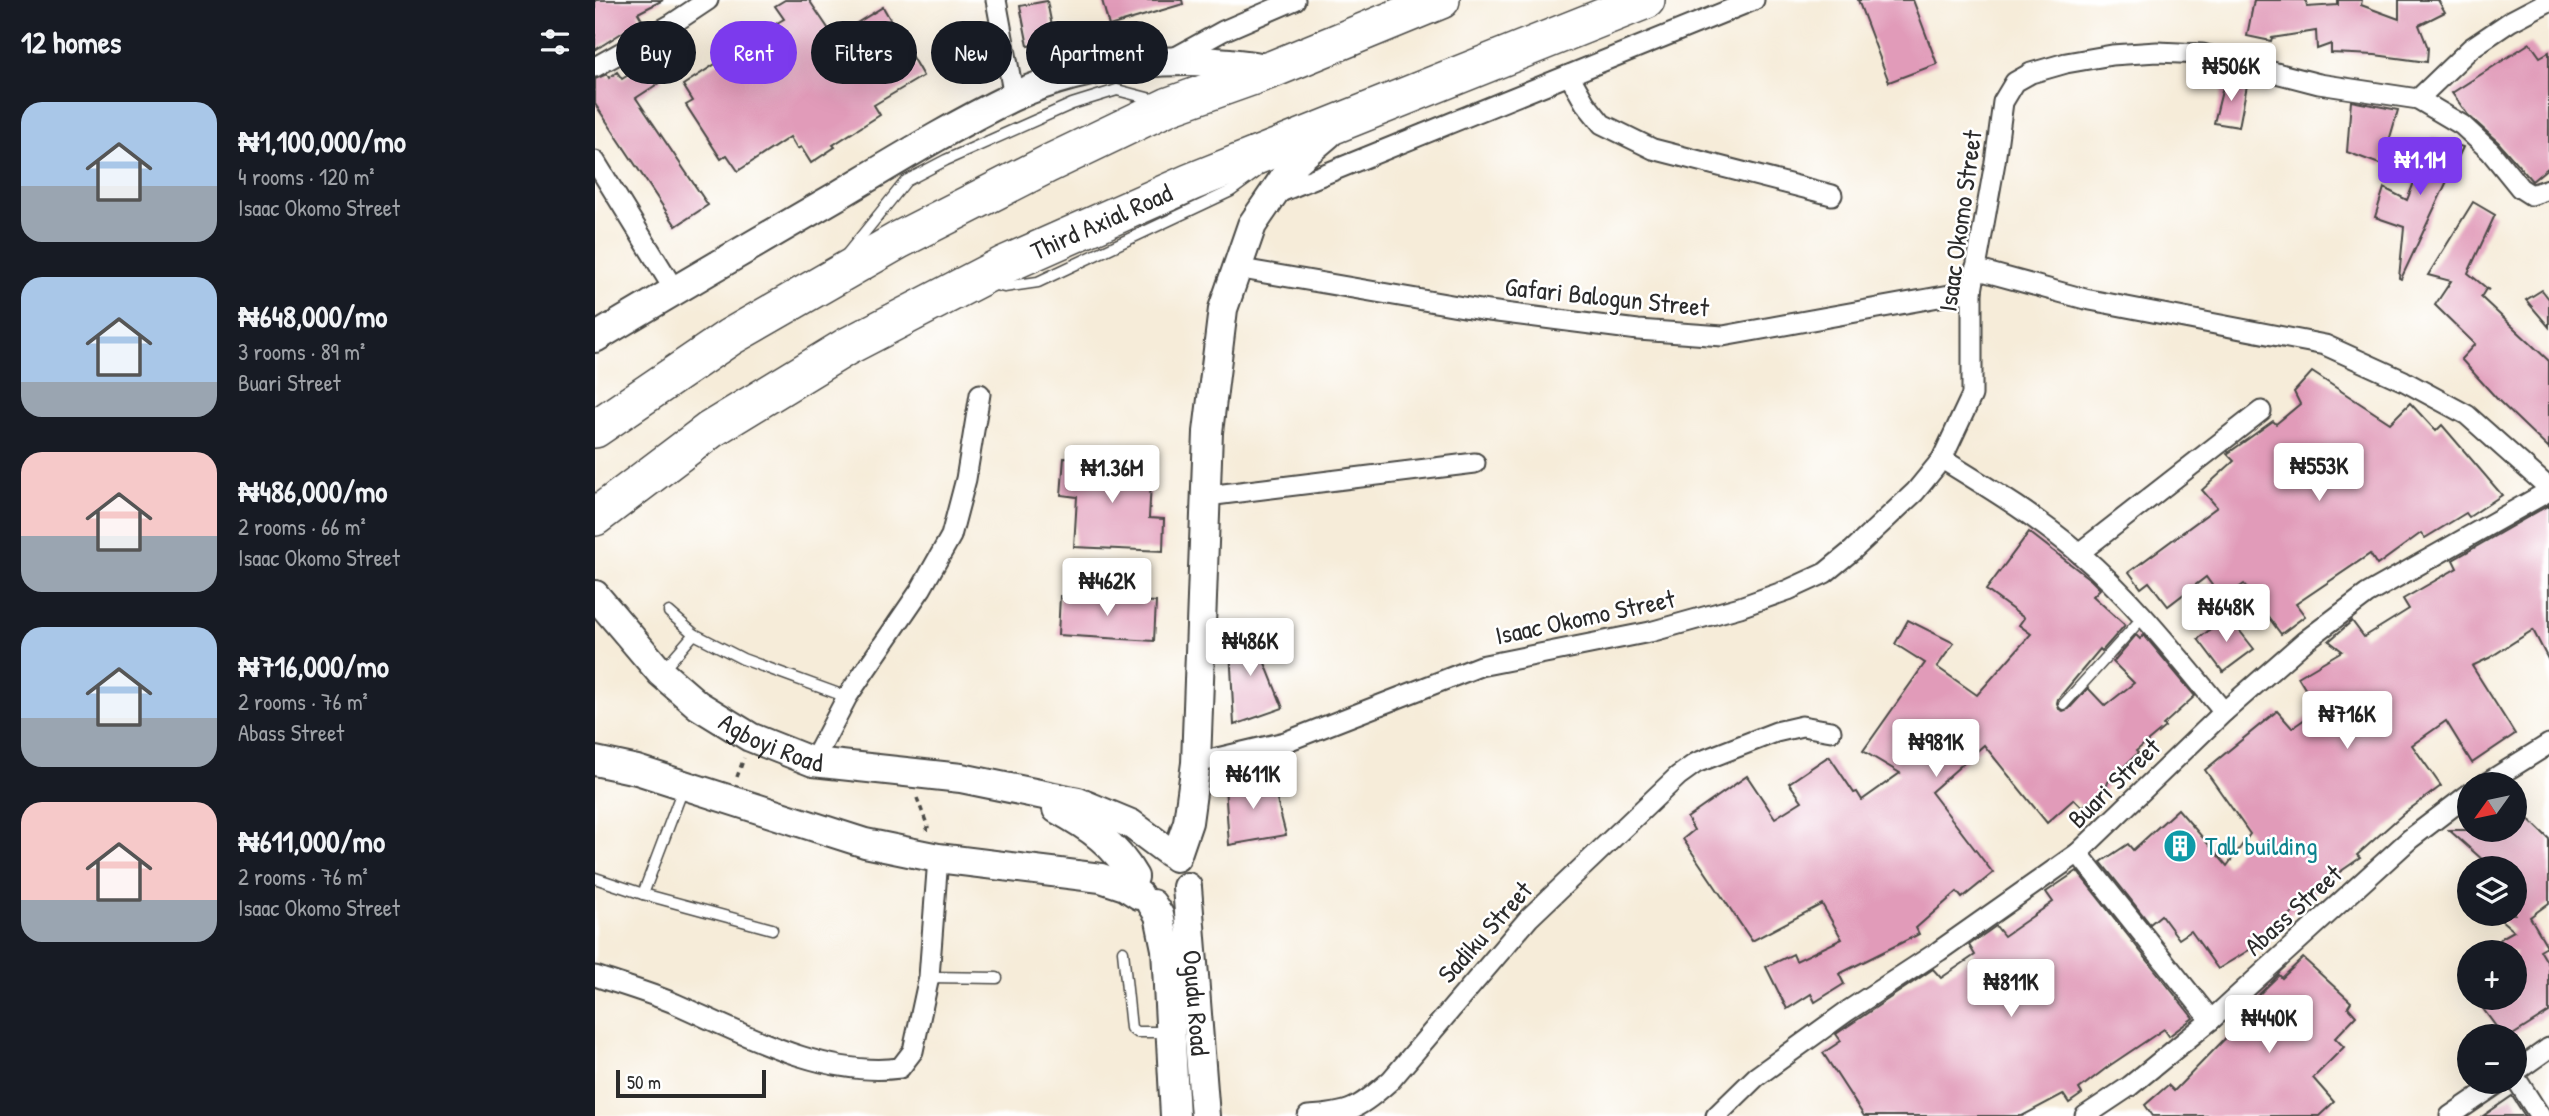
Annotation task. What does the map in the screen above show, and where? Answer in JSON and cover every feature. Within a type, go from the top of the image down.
[{"type":"highway","points":[[595,429],[730,337],[899,240],[1169,106],[1273,69],[1441,0]]},
{"type":"highway","name":"Third Axial Road","points":[[595,517],[722,423],[846,346],[974,281],[1179,187],[1646,0]]},
{"type":"street","points":[[595,67],[672,24],[708,0]]},
{"type":"street","points":[[996,0],[1014,97]]},
{"type":"street","points":[[1171,60],[1223,30],[1295,0]]},
{"type":"street","points":[[1272,195],[1753,0]]},
{"type":"street","points":[[2418,99],[2472,48],[2511,21],[2549,1]]},
{"type":"street","name":"Isaac Okomo Street","points":[[1196,763],[1285,742],[1480,666],[1650,632],[1740,607],[1825,573],[1853,550],[1915,492],[1942,459],[1972,395],[1972,291],[2003,102],[2015,82],[2031,73],[2066,63],[2112,55],[2157,52],[2202,54],[2319,84],[2418,99],[2462,125],[2490,151],[2520,188],[2531,195],[2549,189]]},
{"type":"street","points":[[595,338],[926,144],[1014,97],[1080,74],[1171,60],[1243,63],[1273,69]]},
{"type":"street","points":[[1569,75],[1585,103],[1602,124],[1653,149],[1832,195]]},
{"type":"street","points":[[1173,855],[1188,822],[1196,763],[1208,432],[1223,309],[1252,225],[1272,195],[1295,162],[1316,142],[1354,117]]},
{"type":"street","points":[[595,161],[675,291]]},
{"type":"street","name":"Gafari Balogun Street","points":[[1236,268],[1481,310],[1638,330],[1723,336],[1972,291]]},
{"type":"street","points":[[1976,269],[2085,299],[2325,345],[2404,381],[2467,415],[2549,490]]},
{"type":"street","points":[[813,762],[847,698],[921,589],[951,536],[966,479],[980,394]]},
{"type":"street","points":[[2079,553],[2261,411]]},
{"type":"street","points":[[1942,459],[2008,499],[2079,553],[2145,616],[2224,712]]},
{"type":"street","points":[[1207,496],[1475,463]]},
{"type":"street","name":"Buari Street","points":[[1716,1116],[1756,1077],[2078,853],[2224,712],[2305,641],[2367,594],[2549,490]]},
{"type":"street","name":"Agboyi Road","points":[[595,595],[618,626],[661,673],[698,705],[750,737],[813,762],[961,778],[999,786]]},
{"type":"street","name":"Sadiku Street","points":[[1308,1116],[1341,1115],[1367,1101],[1391,1080],[1529,918],[1635,815],[1696,763],[1750,740],[1802,726],[1831,731]]},
{"type":"street","points":[[2504,772],[2549,744]]},
{"type":"street","points":[[595,761],[865,843],[930,849],[1101,878],[1171,904],[1179,899],[1187,887],[1186,869],[1173,855],[1131,824],[1077,802],[999,786]]},
{"type":"street","name":"Ogudu Road","points":[[999,786],[1053,807],[1097,832],[1123,859],[1162,926],[1166,948],[1175,1116]]},
{"type":"street","name":"Abass Street","points":[[2085,1116],[2130,1086],[2211,1020],[2410,839],[2457,803]]},
{"type":"street","points":[[595,976],[672,1003],[779,1050],[833,1063],[879,1070],[900,1068],[913,1051],[929,977],[930,849]]},
{"type":"street","points":[[1142,892],[1136,867],[1149,854],[1164,851],[1173,855]]},
{"type":"street","points":[[2078,853],[2211,1020]]},
{"type":"street","name":"Ogudu Road","points":[[1187,887],[1205,1116]]},
{"type":"street","points":[[2527,1065],[2549,1048]]},
{"type":"street","points":[[2451,1116],[2483,1094]]},
{"type":"street","points":[[2527,1094],[2540,1116]]},
{"type":"lane","points":[[827,281],[906,181],[1072,104],[1117,90],[1148,97],[1169,106]]},
{"type":"lane","points":[[669,612],[694,634],[743,659],[847,698]]},
{"type":"lane","points":[[2064,704],[2145,616]]},
{"type":"lane","points":[[661,673],[694,634]]},
{"type":"lane","points":[[643,894],[684,786]]},
{"type":"lane","points":[[595,878],[772,929]]},
{"type":"lane","points":[[1123,951],[1131,1028],[1136,1032],[1170,1032]]},
{"type":"lane","points":[[929,977],[997,978]]},
{"type":"path","points":[[737,778],[745,756]]},
{"type":"path","points":[[916,796],[928,827],[930,849]]},
{"type":"building","points":[[595,0],[663,0],[638,13],[640,21],[616,21],[616,37],[595,50]]},
{"type":"building","points":[[785,0],[809,0],[823,21],[811,21],[811,84],[909,84],[874,105],[880,115],[833,145],[835,147],[811,163],[801,147],[797,149],[790,137],[738,171],[727,155],[721,159],[686,105],[693,101],[683,85],[696,84],[696,77],[710,67],[710,84],[797,84],[797,21],[780,21],[784,19],[775,6]]},
{"type":"building","points":[[1102,0],[1182,0],[1183,4],[1126,21],[1108,21]]},
{"type":"building","points":[[1858,0],[1913,0],[1937,64],[1889,82]]},
{"type":"building","points":[[2254,0],[2306,0],[2307,7],[2338,5],[2338,0],[2362,0],[2361,5],[2399,19],[2399,0],[2438,0],[2445,12],[2419,25],[2428,48],[2427,62],[2375,55],[2331,53],[2331,44],[2317,49],[2316,31],[2272,38],[2271,41],[2247,36]]},
{"type":"building","points":[[1047,1],[1051,21],[1026,21],[1026,36],[1020,6]]},
{"type":"building","points":[[883,7],[891,21],[860,21]]},
{"type":"building","points":[[2530,43],[2540,57],[2549,52],[2549,167],[2532,181],[2498,142],[2468,115],[2452,93]]},
{"type":"building","points":[[917,66],[923,76],[917,80]]},
{"type":"building","points":[[616,73],[616,84],[657,84],[636,98],[708,205],[676,226],[595,104],[595,79],[607,74],[609,78]]},
{"type":"building","points":[[2226,75],[2247,85],[2239,127],[2214,123]]},
{"type":"building","points":[[2351,101],[2398,110],[2382,165],[2347,152]]},
{"type":"building","points":[[2432,137],[2463,147],[2401,279],[2404,227],[2375,217],[2384,188],[2407,200]]},
{"type":"building","points":[[2473,202],[2495,215],[2468,273],[2489,290],[2486,289],[2481,297],[2549,361],[2549,449],[2498,400],[2461,359],[2475,344],[2435,305],[2451,281],[2428,275]]},
{"type":"building","points":[[2542,290],[2549,299],[2549,327],[2526,300]]},
{"type":"building","points":[[2312,372],[2390,423],[2410,403],[2436,431],[2442,425],[2502,495],[2469,517],[2466,513],[2425,538],[2421,533],[2377,565],[2370,554],[2296,604],[2305,616],[2281,634],[2244,584],[2222,599],[2206,577],[2168,606],[2149,582],[2141,588],[2129,572],[2217,507],[2202,490],[2234,461],[2227,454],[2273,421],[2276,424],[2300,404],[2294,392]]},
{"type":"building","points":[[1064,458],[1152,465],[1149,518],[1164,519],[1163,551],[1074,547],[1077,497],[1061,495]]},
{"type":"building","points":[[2549,505],[2549,661],[2533,630],[2472,666],[2515,734],[2472,763],[2446,721],[2412,745],[2441,786],[2403,814],[2357,855],[2360,858],[2331,878],[2254,947],[2218,969],[2191,931],[2179,939],[2161,915],[2150,924],[2101,862],[2128,844],[2133,850],[2178,809],[2227,866],[2250,834],[2205,770],[2277,711],[2292,728],[2318,710],[2298,677],[2342,651],[2329,641],[2352,621],[2364,637],[2409,609],[2403,599],[2457,568],[2453,560]]},
{"type":"building","points":[[2029,532],[2091,580],[2100,589],[2093,596],[2125,625],[2102,651],[2100,649],[2058,699],[2059,709],[2069,709],[2088,688],[2105,706],[2134,683],[2113,662],[2136,635],[2140,639],[2144,635],[2195,696],[2163,725],[2165,727],[2136,751],[2138,753],[2108,782],[2106,789],[2082,807],[2074,799],[2047,823],[1984,745],[1931,792],[1993,873],[1962,898],[1957,892],[1916,928],[1919,934],[1839,974],[1844,984],[1815,1002],[1811,994],[1787,1009],[1766,967],[1793,954],[1796,961],[1842,939],[1822,904],[1752,941],[1683,839],[1694,830],[1687,818],[1747,776],[1775,818],[1802,801],[1789,783],[1829,756],[1854,793],[1857,792],[1862,800],[1900,773],[1863,751],[1925,663],[1895,644],[1908,620],[1954,643],[1937,667],[1977,695],[2031,634],[2019,625],[2024,618],[1986,590]]},
{"type":"building","points":[[1060,596],[1156,602],[1154,641],[1058,635]]},
{"type":"building","points":[[2228,616],[2254,649],[2223,672],[2198,639]]},
{"type":"building","points":[[1229,628],[1251,628],[1283,708],[1234,725]]},
{"type":"building","points":[[1270,773],[1286,835],[1229,845],[1225,785]]},
{"type":"building","points":[[2527,818],[2549,839],[2549,903],[2530,917],[2547,946],[2540,950],[2549,965],[2549,1012],[2527,1026],[2494,1024],[2484,1010],[2527,1010],[2527,940],[2500,940],[2514,931],[2508,926],[2527,926],[2527,856],[2478,856],[2463,842],[2527,842]]},
{"type":"building","points":[[2077,871],[2193,1018],[2169,1036],[2164,1029],[2109,1066],[2079,1089],[2082,1094],[2069,1103],[2063,1094],[2022,1116],[1864,1116],[1823,1053],[1841,1041],[1836,1034],[1933,969],[1941,978],[1975,955],[1969,945],[1996,926],[2004,936],[2053,902],[2046,892]]},
{"type":"building","points":[[2303,958],[2351,1002],[2348,1007],[2356,1016],[2335,1038],[2344,1047],[2313,1078],[2334,1102],[2319,1116],[2153,1116],[2145,1105],[2168,1085],[2174,1091],[2249,1014],[2244,1009],[2279,975],[2282,978]]},
{"type":"building","points":[[2512,1096],[2525,1116],[2483,1116]]},
{"type":"place","name":"Tall building","points":[[2180,846]]}]
